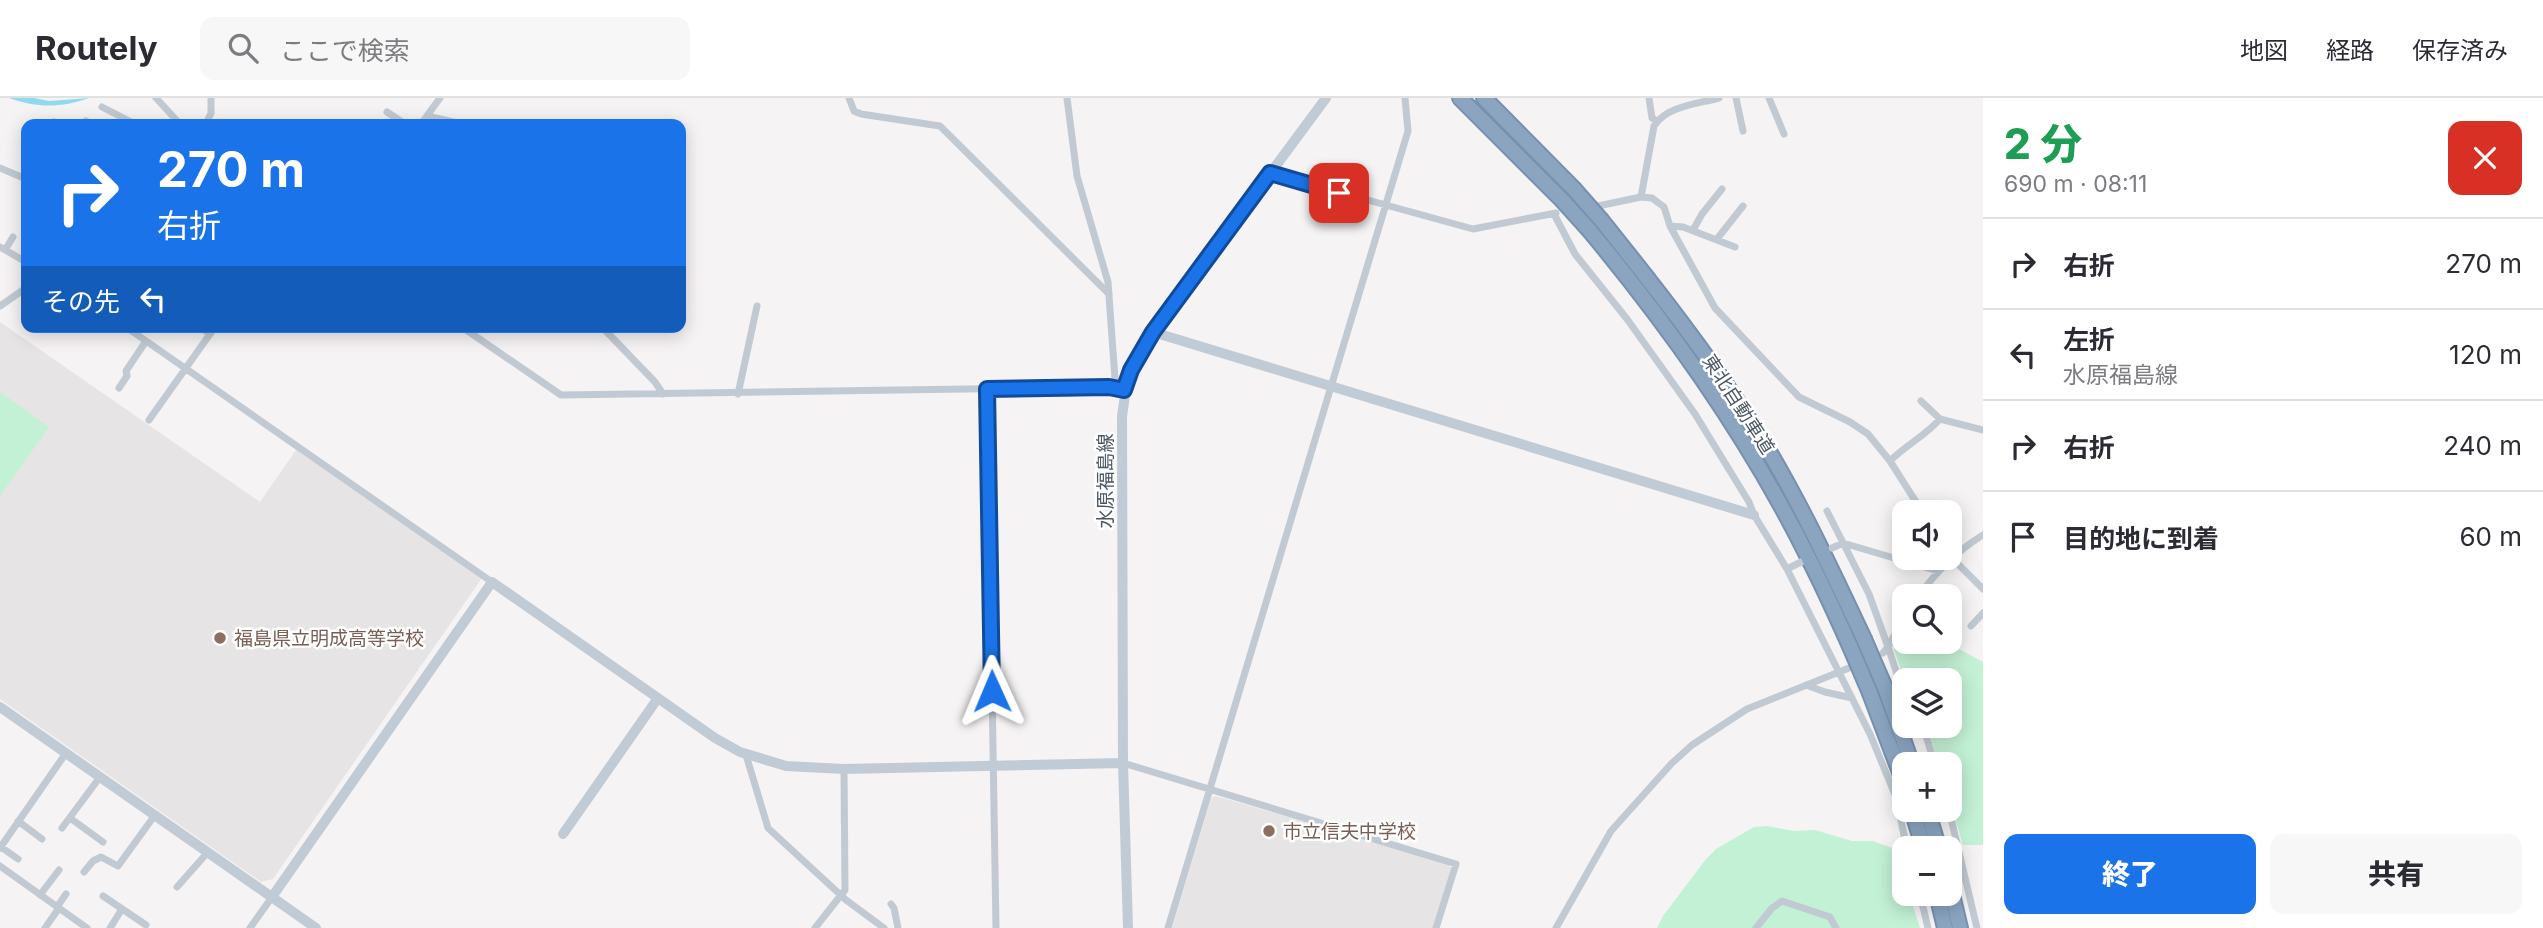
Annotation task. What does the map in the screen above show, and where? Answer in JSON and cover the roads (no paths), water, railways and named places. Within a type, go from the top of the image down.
[{"type":"highway","name":"東北自動車道","points":[[1460,98],[1557,209],[1590,231],[1657,316],[1735,431],[1808,556],[1871,693],[1893,752]]},
{"type":"highway","name":"東北自動車道","points":[[1484,98],[1602,221],[1670,307],[1751,422],[1816,539],[1864,639],[1886,690],[1907,752]]},
{"type":"highway","points":[[1940,906],[1945,928]]},
{"type":"highway","points":[[1955,906],[1960,928]]},
{"type":"street","points":[[156,98],[175,119]]},
{"type":"street","points":[[208,119],[211,98]]},
{"type":"street","points":[[425,119],[440,98]]},
{"type":"street","points":[[849,98],[854,111],[861,114],[940,126],[1109,294]]},
{"type":"street","points":[[1066,98],[1077,176],[1109,294],[1115,379],[1124,390]]},
{"type":"street","name":"水原福島線","points":[[1128,928],[1123,763],[1121,465],[1124,390],[1131,370],[1153,332],[1326,98]]},
{"type":"street","points":[[1168,928],[1408,131],[1405,98]]},
{"type":"street","points":[[1649,98],[1652,118],[1657,121]]},
{"type":"street","points":[[1641,197],[1657,121],[1664,114],[1677,109],[1719,98]]},
{"type":"street","points":[[1736,98],[1743,131]]},
{"type":"street","points":[[1769,98],[1784,134]]},
{"type":"street","points":[[102,107],[125,119]]},
{"type":"street","points":[[387,112],[398,119]]},
{"type":"street","points":[[427,116],[440,119]]},
{"type":"street","points":[[0,168],[21,177]]},
{"type":"street","points":[[1270,173],[1385,207],[1473,229],[1557,209],[1575,254],[1627,319],[1696,414],[1787,569],[1839,671],[1892,786],[1904,836]]},
{"type":"street","points":[[1693,230],[1721,189]]},
{"type":"street","points":[[1598,206],[1641,197],[1660,202],[1714,308],[1799,397],[1868,434],[1890,461],[1915,500]]},
{"type":"street","points":[[1717,239],[1743,206]]},
{"type":"street","points":[[1670,226],[1683,226],[1735,247]]},
{"type":"street","points":[[13,237],[3,248],[21,259]]},
{"type":"street","points":[[0,306],[21,291]]},
{"type":"street","points":[[738,394],[757,306]]},
{"type":"street","points":[[1153,332],[1754,515]]},
{"type":"street","points":[[136,333],[715,738],[746,755],[786,766],[844,769],[1123,763],[1456,864],[1436,928]]},
{"type":"street","points":[[149,419],[211,333]]},
{"type":"street","points":[[471,333],[561,395],[1109,387],[1124,390]]},
{"type":"street","points":[[608,333],[655,382],[663,394]]},
{"type":"street","points":[[119,388],[127,376],[126,371],[146,341]]},
{"type":"street","points":[[987,389],[996,928]]},
{"type":"street","points":[[1921,401],[1940,419],[1983,430]]},
{"type":"street","points":[[1890,461],[1910,442],[1931,430],[1940,419]]},
{"type":"street","points":[[1827,511],[1870,594],[1886,650],[1894,668]]},
{"type":"street","points":[[1962,550],[1983,535]]},
{"type":"street","points":[[1832,548],[1843,543],[1938,571],[1928,584]]},
{"type":"street","points":[[1787,569],[1803,561]]},
{"type":"street","points":[[1962,569],[1983,589]]},
{"type":"street","points":[[250,928],[492,582]]},
{"type":"street","points":[[1971,626],[1983,613]]},
{"type":"street","points":[[1886,650],[1892,639]]},
{"type":"street","points":[[1556,928],[1611,831],[1672,763],[1692,745],[1747,709],[1849,668]]},
{"type":"street","points":[[1805,685],[1852,698]]},
{"type":"street","points":[[563,834],[658,698]]},
{"type":"street","points":[[0,707],[316,928]]},
{"type":"street","points":[[18,859],[0,847],[66,753]]},
{"type":"street","points":[[746,755],[768,828],[841,896],[884,928]]},
{"type":"street","points":[[815,928],[845,890],[844,769]]},
{"type":"street","points":[[62,828],[100,776]]},
{"type":"street","points":[[84,872],[93,861],[101,857],[118,866],[155,815]]},
{"type":"street","points":[[70,818],[103,842]]},
{"type":"street","points":[[18,821],[42,839]]},
{"type":"street","points":[[1952,822],[1977,928]]},
{"type":"street","points":[[177,887],[208,852]]},
{"type":"street","points":[[0,866],[87,928]]},
{"type":"street","points":[[40,895],[59,870]]},
{"type":"street","points":[[45,928],[66,894]]},
{"type":"street","points":[[103,896],[146,925]]},
{"type":"street","points":[[1756,928],[1772,908],[1782,901],[1830,917],[1836,928]]},
{"type":"street","points":[[891,904],[898,928]]},
{"type":"street","points":[[1923,906],[1928,928]]},
{"type":"street","points":[[110,928],[122,909]]},
{"type":"water","points":[[9,98],[49,101],[89,98],[49,106]]},
{"type":"place","name":"福島県立明成高等学校","points":[[220,638]]},
{"type":"place","name":"市立信夫中学校","points":[[1269,831]]}]
